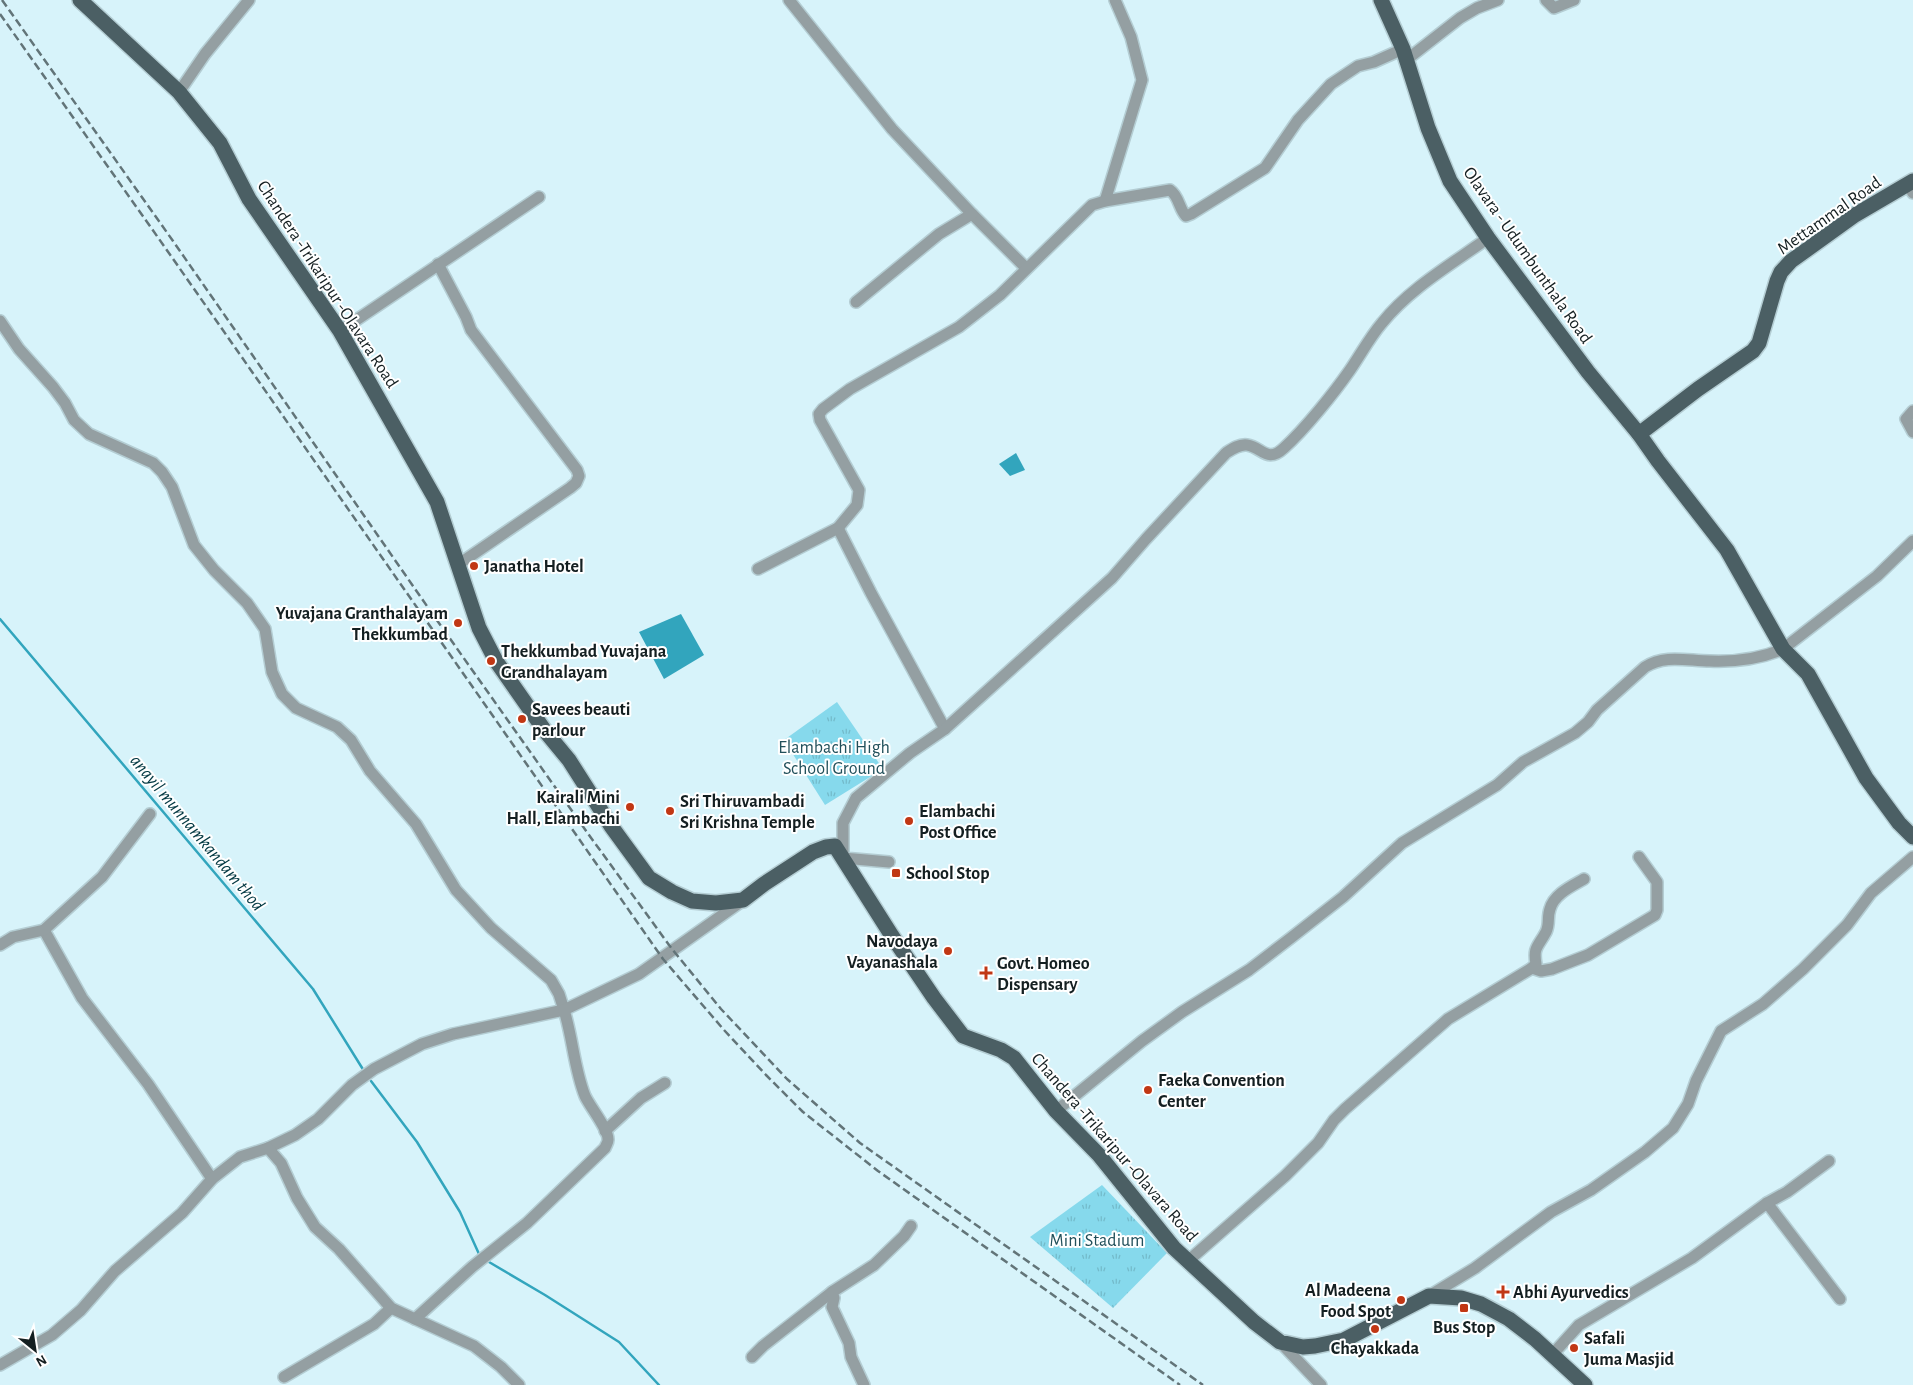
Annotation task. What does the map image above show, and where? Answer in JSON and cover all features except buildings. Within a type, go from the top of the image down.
[{"type":"main road","name":"Olavara - Udumbunthala Road","points":[[1381,0],[1404,55],[1440,159],[1450,181],[1488,238],[1588,372],[1639,434],[1727,550],[1784,649],[1808,674],[1866,778],[1899,823],[1913,837]]},
{"type":"main road","name":"Chandera -Trikaripur -Olavara Road","points":[[89,3],[179,92],[220,143],[249,199],[340,331],[437,502],[479,628],[496,661],[545,731],[569,760],[611,826],[649,878],[692,901],[716,903],[743,900],[813,852],[835,846],[934,998],[963,1036],[1001,1050],[1014,1058],[1056,1111],[1099,1155],[1174,1248],[1254,1322],[1280,1342],[1309,1346],[1344,1340],[1429,1296]]},
{"type":"main road","name":"Mettammal Road","points":[[1639,434],[1698,389],[1753,351],[1759,343],[1781,272],[1791,261],[1855,215],[1911,186]]},
{"type":"main road","points":[[1429,1296],[1461,1298],[1481,1304],[1509,1319],[1585,1385]]},
{"type":"street","points":[[179,92],[205,54],[249,0]]},
{"type":"street","points":[[789,0],[892,129],[1026,268]]},
{"type":"street","points":[[1105,201],[1142,80],[1131,37],[1115,0]]},
{"type":"street","points":[[758,568],[838,528],[857,505],[859,490],[820,420],[819,414],[823,408],[850,389],[959,327],[1000,295],[1092,205],[1170,190],[1174,193],[1182,212],[1186,216],[1191,214],[1265,168],[1298,120],[1330,84],[1358,66],[1404,55],[1477,8],[1498,0]]},
{"type":"street","points":[[1546,0],[1554,8],[1574,0]]},
{"type":"street","points":[[340,331],[540,197]]},
{"type":"street","points":[[856,302],[939,234],[972,214]]},
{"type":"street","points":[[889,862],[844,858],[844,823],[856,798],[910,753],[945,729],[1112,578],[1226,453],[1241,445],[1249,445],[1264,454],[1270,455],[1284,449],[1348,372],[1382,322],[1417,288],[1488,238]]},
{"type":"street","points":[[438,264],[458,300],[471,330],[577,470],[579,476],[576,483],[570,488],[459,564]]},
{"type":"street","points":[[0,321],[19,349],[65,403],[74,420],[89,434],[154,463],[162,472],[172,487],[194,545],[214,570],[247,603],[265,629],[272,672],[282,694],[296,708],[337,727],[351,740],[370,770],[416,824],[456,890],[491,928],[551,980],[559,994],[571,1033],[574,1064],[585,1096],[605,1131],[608,1140],[605,1148],[527,1223],[472,1267],[415,1319]]},
{"type":"street","points":[[1913,411],[1906,419],[1913,432]]},
{"type":"street","points":[[838,528],[945,729]]},
{"type":"street","points":[[1056,1111],[1142,1041],[1182,1012],[1249,970],[1292,937],[1343,897],[1402,843],[1498,785],[1523,762],[1575,733],[1622,687],[1654,661],[1675,659],[1731,661],[1766,656],[1784,649],[1877,576],[1913,541]]},
{"type":"street","points":[[0,945],[13,937],[44,930],[102,877],[150,814]]},
{"type":"street","points":[[1532,968],[1541,971],[1552,969],[1588,955],[1655,915],[1657,910],[1657,882],[1639,857]]},
{"type":"street","points":[[1429,1296],[1475,1268],[1550,1212],[1591,1190],[1646,1152],[1673,1128],[1688,1104],[1696,1081],[1721,1031],[1763,1004],[1803,969],[1847,925],[1871,894],[1913,857]]},
{"type":"street","points":[[1188,1261],[1285,1176],[1318,1143],[1334,1120],[1345,1109],[1426,1037],[1448,1019],[1532,968],[1536,964],[1534,953],[1549,924],[1549,912],[1552,904],[1567,890],[1584,879]]},
{"type":"street","points":[[0,1365],[52,1335],[81,1310],[115,1271],[182,1213],[212,1178],[240,1157],[268,1148],[295,1135],[318,1119],[352,1085],[374,1069],[422,1044],[454,1034],[564,1010],[639,974],[743,900]]},
{"type":"street","points":[[44,930],[82,998],[148,1084],[212,1178]]},
{"type":"street","points":[[605,1131],[641,1098],[665,1083]]},
{"type":"street","points":[[268,1148],[281,1163],[297,1198],[315,1227],[339,1249],[391,1308],[474,1346],[501,1367],[519,1385]]},
{"type":"street","points":[[1552,1355],[1579,1325],[1692,1258],[1829,1161]]},
{"type":"street","points":[[1767,1204],[1840,1299]]},
{"type":"street","points":[[752,1357],[763,1346],[832,1292],[874,1265],[912,1226]]},
{"type":"street","points":[[832,1292],[834,1298],[832,1307],[849,1343],[852,1358],[864,1385]]},
{"type":"street","points":[[284,1377],[374,1324],[391,1308]]},
{"type":"street","points":[[1280,1342],[1321,1385]]},
{"type":"green space","name":"Elambachi High School Ground","points":[[837,702],[883,769],[825,805],[784,740]]},
{"type":"green space","name":"Mini Stadium","points":[[1102,1185],[1167,1253],[1113,1308],[1030,1237]]},
{"type":"shaded area","points":[[1016,453],[1025,470],[1010,476],[999,464]]},
{"type":"shaded area","points":[[681,614],[704,655],[664,679],[639,632]]},
{"type":"waterway","name":"anayil munnamkandam thod","points":[[0,619],[313,989],[364,1071]]},
{"type":"waterway","name":"anayil munnamkandam thod","points":[[371,1081],[417,1142],[460,1212],[479,1254]]},
{"type":"waterway","name":"anayil munnamkandam thod","points":[[489,1262],[619,1342],[659,1385]]},
{"type":"railway","points":[[2,0],[589,835],[672,949],[721,1009],[787,1079],[860,1143],[1203,1385]]},
{"type":"railway","points":[[0,14],[663,959],[724,1030],[803,1112],[878,1171],[1180,1385]]},
{"type":"place","name":"Janatha Hotel","points":[[474,566]]},
{"type":"place","name":"Yuvajana Granthalayam Thekkumbad","points":[[458,623]]},
{"type":"place","name":"Thekkumbad Yuvajana Grandhalayam","points":[[491,661]]},
{"type":"place","name":"Savees beauti parlour","points":[[522,719]]},
{"type":"place","name":"Kairali Mini Hall, Elambachi","points":[[630,807]]},
{"type":"place","name":"Sri Thiruvambadi Sri Krishna Temple","points":[[670,811]]},
{"type":"place","name":"Elambachi Post Office","points":[[909,821]]},
{"type":"place","name":"School Stop","points":[[896,873]]},
{"type":"place","name":"Navodaya Vayanashala","points":[[948,951]]},
{"type":"place","name":"Govt. Homeo Dispensary","points":[[986,973]]},
{"type":"place","name":"Faeka Convention Center","points":[[1148,1090]]},
{"type":"place","name":"Abhi Ayurvedics","points":[[1503,1292]]},
{"type":"place","name":"Al Madeena Food Spot","points":[[1401,1300]]},
{"type":"place","name":"Bus Stop","points":[[1464,1308]]},
{"type":"place","name":"Chayakkada","points":[[1375,1329]]},
{"type":"place","name":"Safali Juma Masjid","points":[[1574,1348]]}]
